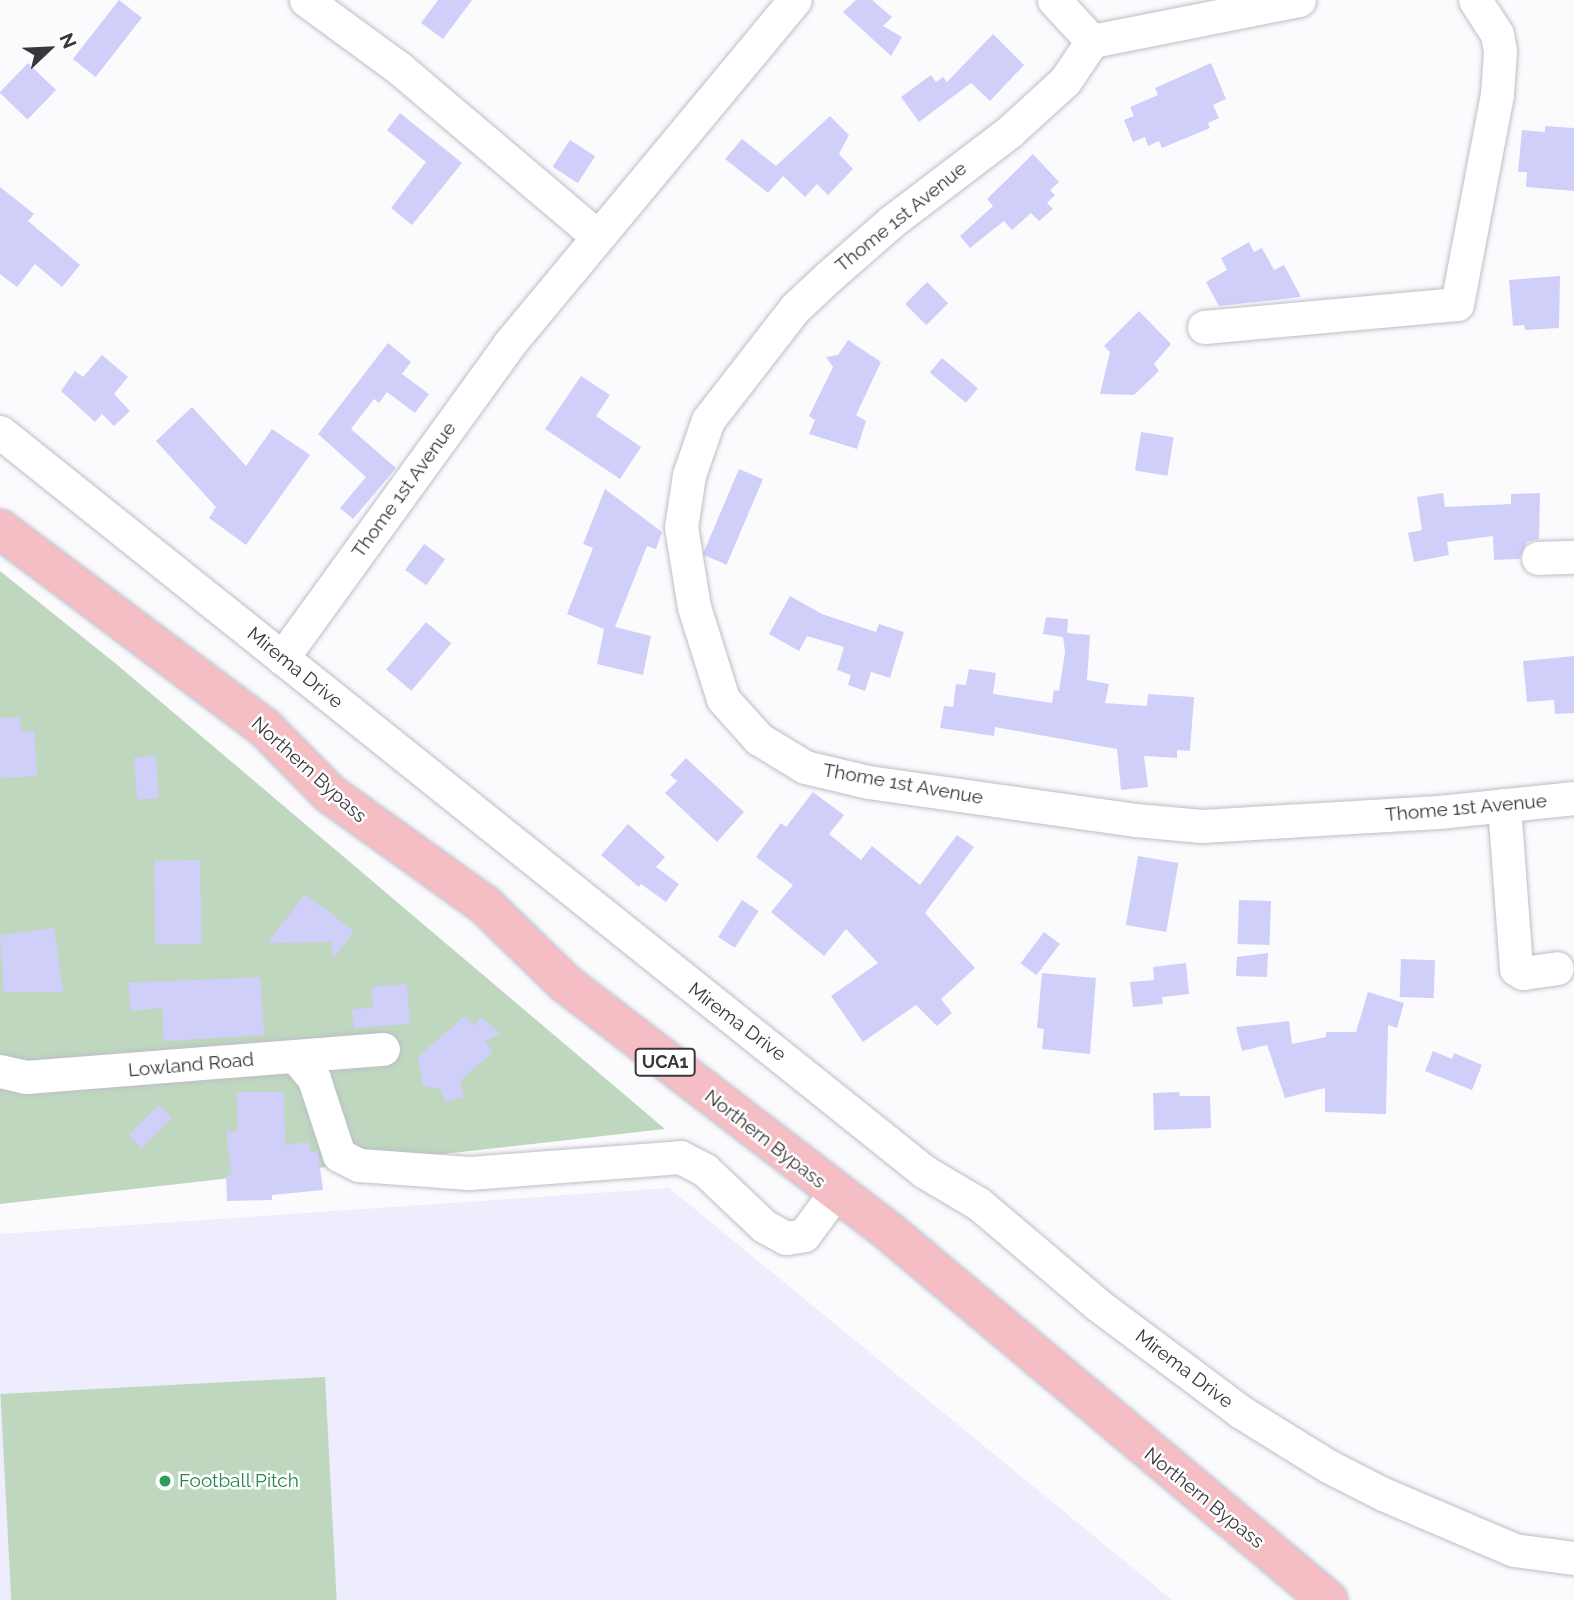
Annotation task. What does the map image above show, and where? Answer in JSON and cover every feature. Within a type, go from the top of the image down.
[{"type":"main road","name":"Northern Bypass","points":[[0,528],[266,729],[330,794],[485,905],[565,983],[892,1235],[1328,1600]]},
{"type":"street","points":[[306,0],[399,68],[596,235]]},
{"type":"street","name":"Thome 1st Avenue","points":[[282,658],[509,344],[596,235],[745,65],[794,0]]},
{"type":"street","points":[[1054,0],[1092,41],[1298,0]]},
{"type":"street","points":[[1204,327],[1457,304],[1496,94],[1500,51],[1497,34],[1475,0]]},
{"type":"street","name":"Thome 1st Avenue","points":[[1092,41],[1065,81],[1038,109],[891,222],[795,308],[708,420],[689,475],[681,527],[694,607],[723,699],[759,739],[805,767],[868,782],[1056,809],[1202,826],[1574,798]]},
{"type":"street","name":"Mirema Drive","points":[[0,432],[925,1172],[979,1204],[1098,1305],[1241,1412],[1339,1472],[1514,1550],[1574,1558]]},
{"type":"street","points":[[1538,558],[1574,557]]},
{"type":"street","points":[[1504,805],[1516,969],[1523,973],[1557,968]]},
{"type":"street","name":"Lowland Road","points":[[0,1071],[26,1077],[383,1049]]},
{"type":"street","points":[[295,1056],[314,1079],[338,1155],[359,1165],[469,1173],[680,1157],[705,1170],[764,1226],[786,1238],[804,1235],[835,1193]]},
{"type":"street","name":"Mirema Drive","points":[[1514,1550],[1516,1556],[1574,1576]]},
{"type":"shaded area","points":[[669,1188],[1172,1600],[0,1600],[0,1234]]},
{"type":"green space","points":[[0,571],[115,663],[665,1129],[0,1204]]},
{"type":"green space","name":"Football Pitch","points":[[325,1377],[337,1600],[11,1600],[0,1394]]},
{"type":"building","points":[[119,0],[142,18],[96,77],[73,59]]},
{"type":"building","points":[[438,0],[472,0],[443,39],[421,23]]},
{"type":"building","points":[[856,0],[872,0],[892,17],[883,26],[902,37],[891,56],[843,12]]},
{"type":"building","points":[[993,34],[1024,65],[990,101],[971,83],[919,122],[901,97],[931,75],[936,82],[943,77],[947,82]]},
{"type":"building","points":[[28,63],[56,90],[28,120],[0,92]]},
{"type":"building","points":[[1211,63],[1226,99],[1213,105],[1219,118],[1208,123],[1210,128],[1162,148],[1159,141],[1148,146],[1145,137],[1133,142],[1124,120],[1134,116],[1130,107],[1158,95],[1155,88]]},
{"type":"building","points":[[400,113],[462,163],[412,225],[391,208],[426,162],[387,130]]},
{"type":"building","points":[[830,116],[849,135],[839,154],[853,169],[828,195],[817,184],[805,197],[783,176],[768,193],[725,159],[742,139],[776,166]]},
{"type":"building","points":[[1545,126],[1574,128],[1574,191],[1526,187],[1527,172],[1518,172],[1522,130],[1545,132]]},
{"type":"building","points":[[570,140],[595,156],[578,183],[553,167]]},
{"type":"building","points":[[1033,154],[1059,182],[1050,190],[1055,195],[1047,203],[1053,209],[1039,221],[1031,213],[1012,230],[1004,221],[970,248],[960,236],[993,206],[987,199]]},
{"type":"building","points":[[0,187],[34,214],[28,221],[80,265],[62,287],[35,264],[17,287],[0,274]]},
{"type":"building","points":[[1249,242],[1254,252],[1262,248],[1274,270],[1284,265],[1301,297],[1219,306],[1206,282],[1227,270],[1221,258]]},
{"type":"building","points":[[1560,276],[1559,328],[1525,330],[1524,325],[1513,326],[1509,280]]},
{"type":"building","points":[[927,282],[948,303],[926,325],[905,304]]},
{"type":"building","points":[[1139,311],[1171,344],[1154,364],[1159,371],[1134,395],[1100,394],[1110,352],[1104,346]]},
{"type":"building","points":[[848,340],[881,362],[856,415],[866,421],[857,449],[809,434],[815,420],[809,416],[833,367],[826,357],[838,355]]},
{"type":"building","points":[[388,343],[411,362],[402,374],[429,394],[415,413],[387,392],[379,403],[374,399],[351,429],[396,468],[353,519],[340,508],[366,477],[318,434]]},
{"type":"building","points":[[102,355],[128,377],[114,394],[130,411],[114,426],[102,414],[95,422],[61,391],[75,371],[83,377]]},
{"type":"building","points":[[942,358],[978,388],[966,403],[930,373]]},
{"type":"building","points":[[581,376],[610,395],[596,416],[641,447],[620,479],[545,429]]},
{"type":"building","points":[[192,407],[246,466],[272,429],[310,455],[246,545],[209,518],[216,507],[156,441]]},
{"type":"building","points":[[1141,432],[1174,437],[1167,476],[1135,471]]},
{"type":"building","points":[[739,469],[763,479],[727,565],[703,555]]},
{"type":"building","points":[[605,489],[662,532],[656,549],[647,546],[615,627],[651,636],[643,675],[597,664],[604,629],[567,614],[593,548],[583,544]]},
{"type":"building","points":[[1443,493],[1445,507],[1511,504],[1511,494],[1540,493],[1539,539],[1527,542],[1519,559],[1494,560],[1493,536],[1447,542],[1449,555],[1414,562],[1408,533],[1422,530],[1417,497]]},
{"type":"building","points":[[424,544],[445,559],[426,585],[405,570]]},
{"type":"building","points":[[790,596],[822,614],[876,632],[879,624],[904,632],[890,678],[871,672],[865,691],[848,685],[851,675],[837,670],[844,647],[807,636],[799,651],[769,634]]},
{"type":"building","points":[[1046,617],[1068,619],[1067,633],[1090,635],[1087,680],[1109,684],[1105,703],[1147,706],[1148,694],[1194,697],[1190,751],[1177,750],[1177,758],[1144,756],[1148,787],[1121,790],[1117,749],[995,727],[994,736],[940,728],[944,706],[953,707],[956,684],[966,685],[969,669],[996,673],[993,694],[1052,703],[1054,690],[1059,691],[1065,652],[1063,637],[1043,634]]},
{"type":"building","points":[[426,622],[451,643],[411,691],[386,669]]},
{"type":"building","points":[[1574,656],[1574,713],[1555,714],[1554,700],[1527,702],[1523,661]]},
{"type":"building","points":[[20,717],[21,732],[34,731],[37,776],[0,778],[0,718]]},
{"type":"building","points":[[156,756],[159,798],[137,799],[134,758]]},
{"type":"building","points":[[686,758],[744,812],[717,842],[665,793],[677,781],[670,775]]},
{"type":"building","points":[[813,792],[844,815],[829,834],[861,860],[872,846],[920,885],[957,835],[974,847],[925,913],[975,968],[941,999],[952,1013],[937,1026],[916,1005],[863,1042],[831,996],[878,963],[846,929],[824,956],[771,912],[793,885],[756,857],[781,823],[786,827]]},
{"type":"building","points":[[628,824],[665,857],[656,867],[679,884],[666,902],[641,884],[639,887],[601,855]]},
{"type":"building","points":[[1138,856],[1178,863],[1166,932],[1126,925]]},
{"type":"building","points":[[200,860],[201,944],[155,945],[154,861]]},
{"type":"building","points":[[305,894],[354,931],[333,959],[332,942],[268,943]]},
{"type":"building","points":[[742,900],[759,911],[735,948],[718,937]]},
{"type":"building","points":[[1239,900],[1271,901],[1269,945],[1237,944]]},
{"type":"building","points":[[54,928],[63,992],[4,992],[0,935]]},
{"type":"building","points":[[1044,932],[1060,944],[1037,975],[1021,963]]},
{"type":"building","points":[[1268,953],[1267,977],[1236,976],[1237,957]]},
{"type":"building","points":[[1401,959],[1435,960],[1434,998],[1400,997]]},
{"type":"building","points":[[1186,963],[1189,994],[1162,997],[1163,1004],[1133,1007],[1130,982],[1154,980],[1153,967]]},
{"type":"building","points":[[1042,973],[1096,978],[1090,1054],[1042,1049],[1044,1029],[1037,1028]]},
{"type":"building","points":[[260,977],[264,1035],[164,1041],[162,1008],[131,1011],[128,983]]},
{"type":"building","points":[[407,984],[410,1024],[354,1028],[352,1009],[373,1008],[372,987]]},
{"type":"building","points":[[1368,992],[1404,1003],[1397,1028],[1388,1025],[1386,1114],[1325,1112],[1325,1088],[1285,1098],[1267,1045],[1242,1051],[1236,1027],[1289,1021],[1292,1044],[1326,1037],[1326,1032],[1356,1032]]},
{"type":"building","points":[[465,1016],[475,1026],[481,1017],[500,1034],[485,1041],[493,1052],[460,1081],[464,1097],[445,1102],[441,1089],[423,1086],[418,1057]]},
{"type":"building","points":[[1433,1051],[1452,1059],[1454,1053],[1482,1065],[1472,1090],[1425,1071]]},
{"type":"building","points":[[237,1092],[284,1092],[285,1145],[309,1142],[310,1152],[318,1152],[323,1190],[272,1195],[272,1200],[227,1201],[226,1175],[232,1175],[226,1132],[238,1131]]},
{"type":"building","points":[[1179,1092],[1180,1096],[1210,1096],[1211,1128],[1154,1130],[1153,1093]]},
{"type":"building","points":[[159,1105],[172,1118],[141,1148],[129,1135]]},
{"type":"place","name":"Football Pitch","points":[[165,1481]]}]
